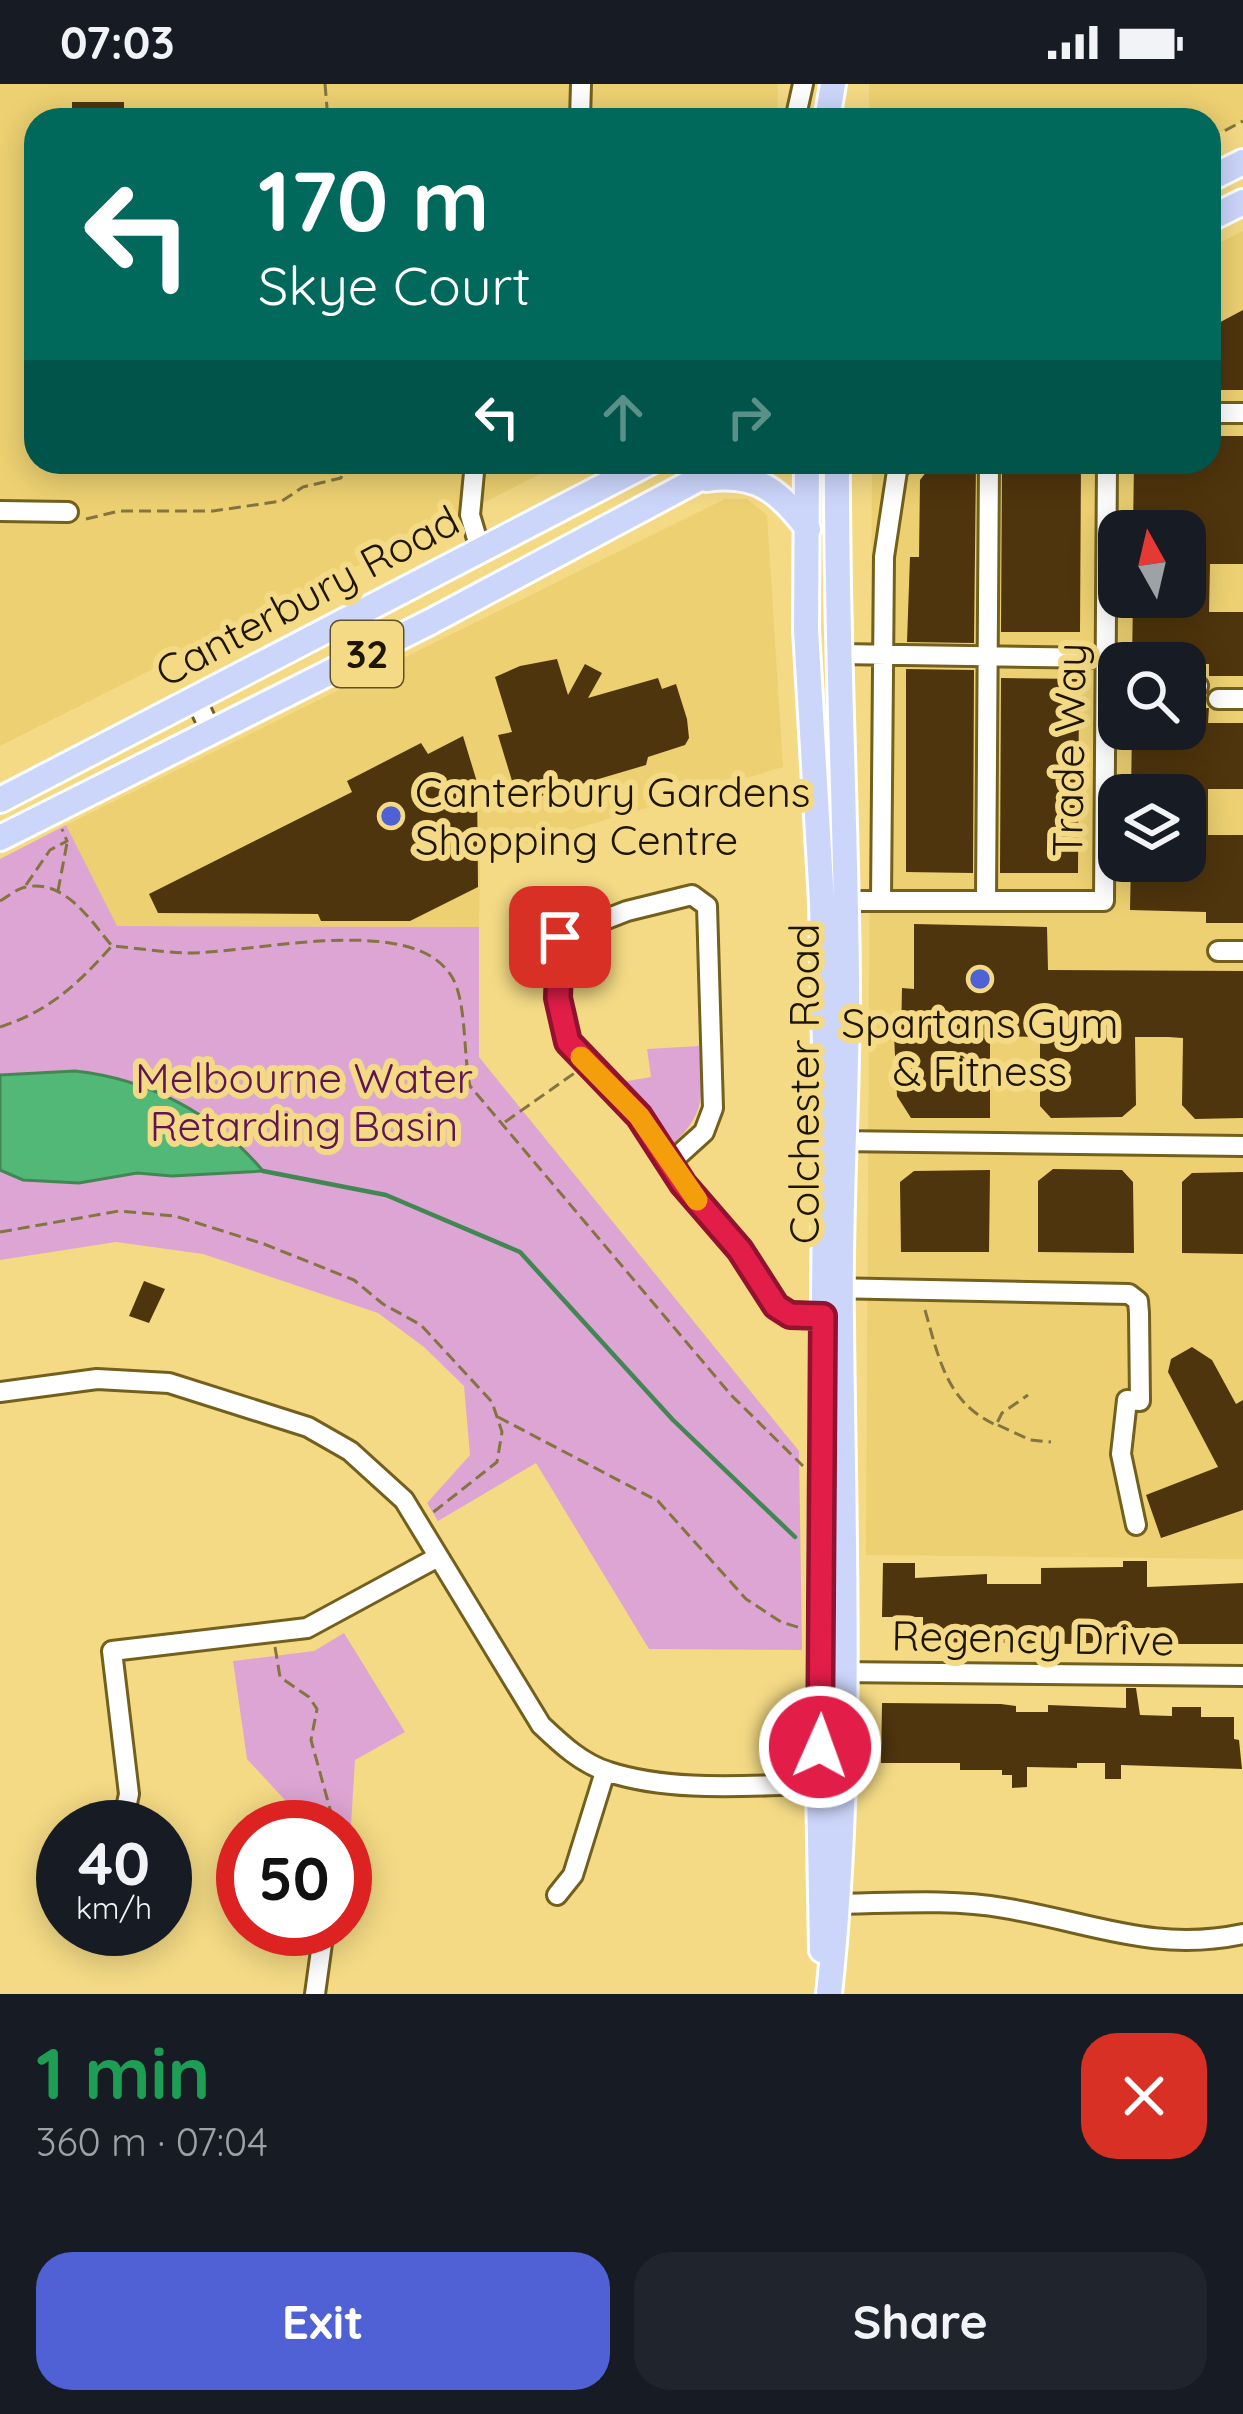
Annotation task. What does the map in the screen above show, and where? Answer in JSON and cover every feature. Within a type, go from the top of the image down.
[{"type":"main road","name":"Canterbury Road","points":[[0,800],[627,474]]},
{"type":"main road","name":"Canterbury Road","points":[[0,838],[474,599],[707,474]]},
{"type":"main road","name":"Colchester Road","points":[[807,474],[809,732],[833,901]]},
{"type":"main road","name":"Colchester Road","points":[[826,1994],[834,1672],[837,474]]},
{"type":"main road","points":[[691,482],[726,476],[770,486],[808,529]]},
{"type":"main road","points":[[480,549],[500,585]]},
{"type":"main road","points":[[455,562],[474,599]]},
{"type":"main road","name":"Colchester Road","points":[[832,1316],[821,1472],[834,1672]]},
{"type":"street","points":[[474,474],[470,515],[480,549]]},
{"type":"street","points":[[881,900],[884,557],[897,474]]},
{"type":"street","points":[[986,899],[989,474]]},
{"type":"street","name":"Trade Way","points":[[1107,474],[1107,642]]},
{"type":"street","points":[[0,511],[77,515]]},
{"type":"street","points":[[838,654],[1098,658]]},
{"type":"street","points":[[196,699],[211,732]]},
{"type":"street","points":[[1218,699],[1243,699]]},
{"type":"street","name":"Trade Way","points":[[833,901],[1104,901],[1110,750]]},
{"type":"street","points":[[672,1161],[704,1132],[713,1108],[694,898],[566,932],[558,943],[563,1030],[587,1064],[639,1116],[683,1184],[740,1250],[780,1311],[832,1316]]},
{"type":"street","points":[[1218,951],[1243,951]]},
{"type":"street","points":[[834,1141],[1243,1146]]},
{"type":"street","points":[[832,1288],[1129,1294],[1138,1301],[1140,1401],[1127,1400],[1121,1454],[1136,1525]]},
{"type":"street","points":[[0,1392],[97,1379],[139,1379],[170,1383],[308,1427],[350,1451],[404,1500],[541,1724],[568,1750],[605,1772],[654,1782],[831,1784]]},
{"type":"street","points":[[128,1800],[112,1651],[307,1628],[438,1557]]},
{"type":"street","name":"Regency Drive","points":[[834,1672],[1243,1676]]},
{"type":"street","points":[[557,1895],[573,1875],[605,1772]]},
{"type":"street","points":[[829,1904],[1003,1907],[1139,1940],[1175,1942],[1243,1934]]},
{"type":"street","points":[[315,1994],[320,1956]]},
{"type":"path","points":[[77,515],[213,511],[282,501],[303,487],[342,474]]},
{"type":"path","points":[[58,891],[67,841],[60,826]]},
{"type":"path","points":[[0,901],[26,886],[50,850],[67,841]]},
{"type":"path","points":[[26,886],[58,891],[79,907],[112,946],[187,953],[284,942],[414,946],[435,957],[452,975],[460,995],[462,1052],[470,1086],[731,1395],[807,1469],[821,1472]]},
{"type":"path","points":[[0,1027],[35,1016],[74,989],[112,946]]},
{"type":"path","points":[[502,1124],[587,1064]]},
{"type":"path","points":[[0,1232],[119,1211],[175,1216],[354,1280],[382,1304],[421,1325],[492,1402],[502,1432],[497,1462],[431,1514]]},
{"type":"path","points":[[923,1290],[934,1341],[964,1409],[1030,1439],[1051,1442]]},
{"type":"path","points":[[996,1425],[1002,1412],[1028,1395]]},
{"type":"path","points":[[497,1417],[658,1501],[746,1599],[781,1622],[804,1628]]},
{"type":"path","points":[[275,1634],[280,1677],[309,1697],[316,1709],[311,1740],[328,1800]]},
{"type":"shaded area","points":[[0,84],[778,84],[777,108],[24,108],[24,474],[540,474],[0,746]]},
{"type":"shaded area","points":[[869,84],[1243,84],[1243,121],[1221,132],[1221,108],[869,108]]},
{"type":"shaded area","points":[[1243,231],[1243,1559],[866,1555],[872,474],[1221,474],[1221,242]]},
{"type":"shaded area","points":[[725,499],[747,499],[767,515],[783,767],[480,857],[479,927],[116,926],[66,825]]},
{"type":"shaded area","points":[[75,1071],[129,1082],[179,1103],[224,1132],[263,1171],[137,1173],[79,1183],[23,1180],[0,1170],[0,1075]]},
{"type":"green space","name":"Melbourne Water Retarding Basin","points":[[66,825],[117,926],[479,927],[479,1057],[799,1451],[802,1650],[649,1649],[536,1463],[438,1521],[427,1503],[470,1455],[464,1386],[424,1347],[378,1313],[203,1254],[116,1242],[0,1260],[0,859]]},
{"type":"green space","points":[[699,1046],[700,1100],[692,1121],[673,1144],[622,1082],[651,1077],[647,1049]]},
{"type":"green space","points":[[344,1633],[405,1732],[355,1760],[353,1800],[285,1800],[247,1759],[233,1661],[314,1651]]},
{"type":"building","points":[[72,102],[124,102],[124,108],[72,108]]},
{"type":"building","points":[[1243,310],[1243,390],[1221,390],[1221,322]]},
{"type":"building","points":[[1221,436],[1243,436],[1243,564],[1210,564],[1209,612],[1243,612],[1243,676],[1209,676],[1206,642],[1132,642],[1133,618],[1206,618],[1206,510],[1133,510],[1134,474],[1221,474]]},
{"type":"building","points":[[925,474],[976,474],[974,643],[907,642],[910,557],[919,557],[920,480]]},
{"type":"building","points":[[1002,474],[1081,474],[1080,632],[1001,632]]},
{"type":"building","points":[[557,659],[568,695],[585,664],[602,673],[588,698],[658,678],[662,689],[676,684],[687,719],[685,745],[648,757],[646,765],[524,801],[516,794],[498,735],[512,732],[495,677]]},
{"type":"building","points":[[906,669],[974,670],[973,873],[906,872]]},
{"type":"building","points":[[1001,678],[1079,679],[1078,873],[1000,873]]},
{"type":"building","points":[[1206,708],[1208,723],[1243,723],[1243,789],[1208,789],[1208,835],[1243,835],[1243,923],[1206,923],[1206,912],[1130,910],[1131,882],[1206,882],[1206,774],[1131,774],[1132,750],[1206,750]]},
{"type":"building","name":"Canterbury Gardens Shopping Centre","points":[[463,736],[477,782],[478,887],[410,921],[321,921],[318,914],[158,913],[149,894],[352,792],[347,781],[421,743],[428,754]]},
{"type":"building","points":[[914,924],[1047,927],[1048,970],[1243,971],[1243,1118],[1195,1119],[1182,1105],[1183,1038],[1135,1037],[1136,1105],[1122,1117],[1051,1118],[1040,1106],[1040,1037],[990,1036],[990,1118],[911,1118],[897,1096],[894,1035],[901,1035],[902,988],[914,989]]},
{"type":"building","points":[[1053,1169],[1122,1170],[1133,1182],[1134,1253],[1038,1252],[1038,1181]]},
{"type":"building","points":[[990,1170],[989,1252],[901,1252],[900,1182],[914,1171]]},
{"type":"building","points":[[1243,1172],[1243,1254],[1182,1253],[1182,1182],[1192,1173]]},
{"type":"building","points":[[144,1281],[165,1289],[149,1323],[129,1316]]},
{"type":"building","points":[[1192,1347],[1212,1360],[1236,1404],[1243,1400],[1243,1510],[1161,1538],[1146,1495],[1218,1467],[1168,1372],[1171,1359]]},
{"type":"building","points":[[1123,1561],[1147,1561],[1147,1587],[1243,1583],[1243,1644],[1160,1644],[1160,1628],[1113,1628],[1113,1641],[1077,1644],[923,1642],[923,1617],[882,1617],[883,1563],[915,1563],[915,1578],[987,1574],[987,1584],[1041,1584],[1041,1568],[1123,1567]]},
{"type":"building","points":[[1126,1688],[1136,1688],[1140,1715],[1172,1716],[1172,1707],[1201,1707],[1201,1717],[1234,1717],[1242,1769],[1121,1765],[1121,1779],[1105,1779],[1105,1763],[1027,1767],[1027,1787],[1012,1788],[1012,1775],[1002,1775],[1002,1770],[960,1770],[960,1763],[881,1763],[882,1703],[1001,1704],[1016,1706],[1016,1712],[1048,1712],[1048,1705],[1126,1708]]},
{"type":"waterway","points":[[263,1171],[386,1195],[520,1252],[673,1420],[795,1537]]},
{"type":"slow traffic","points":[[581,1057],[639,1116],[697,1200]]},
{"type":"place","name":"Canterbury Gardens Shopping Centre","points":[[391,816]]},
{"type":"place","name":"Spartans Gym & Fitness","points":[[980,979]]},
{"type":"route","points":[[560,937],[559,1015],[568,1042],[639,1116],[683,1184],[740,1250],[776,1306],[784,1314],[823,1316],[820,1747]]}]
